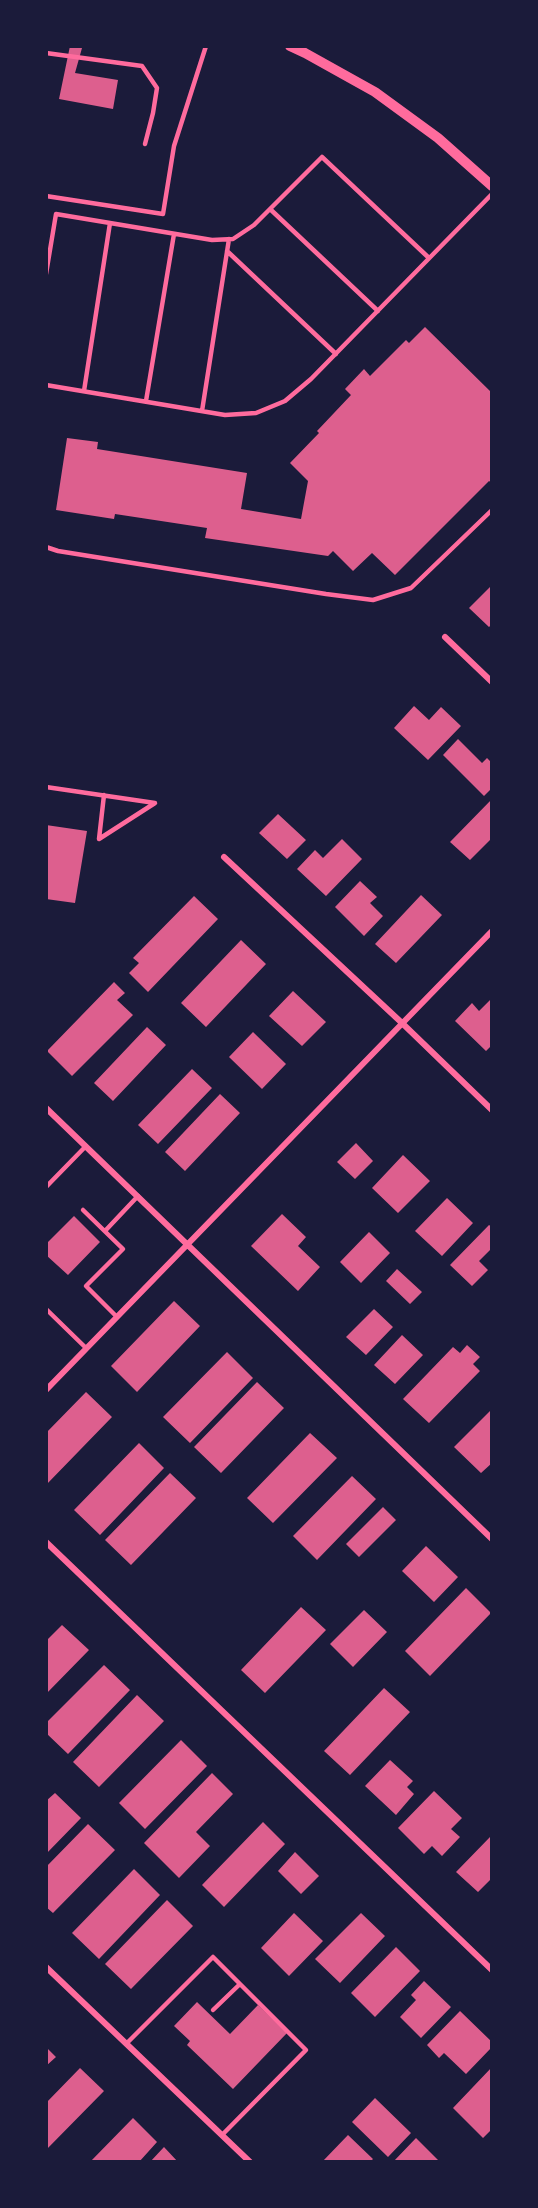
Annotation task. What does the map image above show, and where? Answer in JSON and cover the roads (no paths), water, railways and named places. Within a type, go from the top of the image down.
[{"type":"street","points":[[290,46],[375,92],[438,138],[492,186]]},
{"type":"street","points":[[445,637],[492,682]]},
{"type":"street","points":[[224,857],[492,1110]]},
{"type":"street","points":[[47,1389],[492,931]]},
{"type":"street","points":[[46,1108],[492,1539]]},
{"type":"street","points":[[46,1542],[492,1970]]},
{"type":"street","points":[[46,1967],[250,2162]]},
{"type":"lane","points":[[46,196],[163,214],[174,146],[206,46]]},
{"type":"lane","points":[[46,52],[142,66],[156,88],[146,144]]},
{"type":"lane","points":[[46,274],[56,214],[212,240],[233,239],[254,225],[322,157],[429,258]]},
{"type":"lane","points":[[46,385],[225,415],[256,414],[285,401],[311,379],[492,194]]},
{"type":"lane","points":[[270,208],[378,311]]},
{"type":"lane","points":[[84,391],[110,223]]},
{"type":"lane","points":[[146,401],[174,234]]},
{"type":"lane","points":[[202,411],[229,239]]},
{"type":"lane","points":[[227,250],[336,354]]},
{"type":"lane","points":[[46,547],[58,551],[374,600],[411,588],[492,510]]},
{"type":"lane","points":[[46,787],[155,802],[99,838],[104,795]]},
{"type":"lane","points":[[46,1187],[86,1146]]},
{"type":"lane","points":[[105,1231],[138,1196]]},
{"type":"lane","points":[[83,1210],[123,1249],[86,1286],[117,1317]]},
{"type":"lane","points":[[46,1309],[86,1348]]},
{"type":"lane","points":[[128,2043],[213,1957],[306,2050],[222,2135]]},
{"type":"lane","points":[[213,2010],[240,1984]]}]
